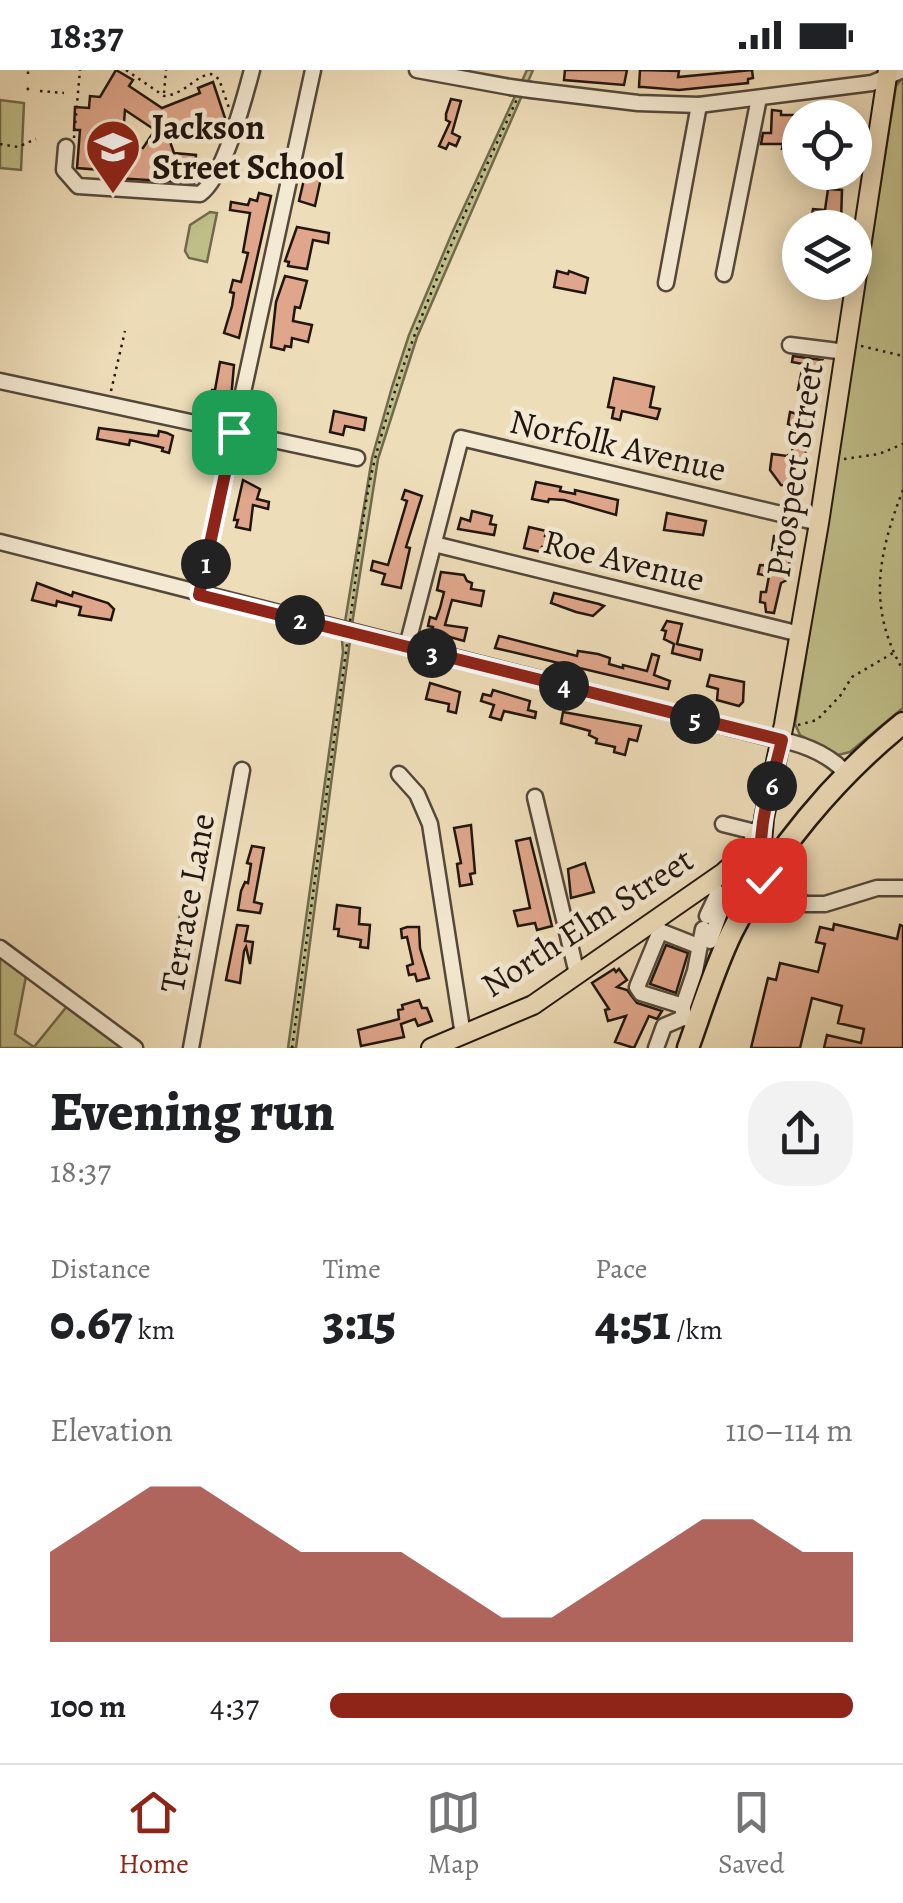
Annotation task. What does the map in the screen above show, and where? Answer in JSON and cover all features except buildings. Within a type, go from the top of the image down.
[{"type":"highway","points":[[688,1048],[688,1015],[704,974],[709,938],[746,909],[847,774],[903,723]]},
{"type":"main road","name":"Prospect Street","points":[[764,880],[762,826],[782,740],[893,72]]},
{"type":"main road","name":"North Elm Street","points":[[718,888],[762,826]]},
{"type":"main road","name":"North Elm Street","points":[[430,1048],[534,1004],[744,868],[764,880]]},
{"type":"street","points":[[70,144],[64,170],[78,186],[200,194],[226,149],[243,107],[252,70]]},
{"type":"street","points":[[199,595],[313,70]]},
{"type":"street","points":[[421,70],[638,104],[699,105],[872,83],[893,72]]},
{"type":"street","points":[[724,274],[760,98]]},
{"type":"street","points":[[666,282],[699,105]]},
{"type":"street","points":[[790,345],[847,347]]},
{"type":"street","points":[[0,380],[356,458]]},
{"type":"street","name":"Norfolk Avenue","points":[[434,544],[461,438],[818,523]]},
{"type":"street","points":[[0,542],[199,595],[794,741],[837,762],[847,774]]},
{"type":"street","points":[[407,646],[434,544]]},
{"type":"street","name":"Roe Avenue","points":[[434,544],[800,634]]},
{"type":"street","name":"Terrace Lane","points":[[191,1048],[242,770]]},
{"type":"street","points":[[399,774],[416,794],[430,824],[462,1035]]},
{"type":"street","points":[[536,797],[577,974]]},
{"type":"street","points":[[723,824],[762,826]]},
{"type":"street","points":[[764,880],[806,904],[825,904],[877,888],[903,888]]},
{"type":"street","points":[[718,888],[746,909]]},
{"type":"street","points":[[709,938],[718,888]]},
{"type":"street","points":[[709,938],[718,888]]},
{"type":"street","points":[[688,1015],[637,988],[656,926],[709,938]]},
{"type":"street","points":[[0,948],[135,1048]]},
{"type":"street","points":[[656,1048],[664,1026],[688,1015]]},
{"type":"path","points":[[70,144],[80,70]]},
{"type":"path","points":[[127,70],[164,96]]},
{"type":"path","points":[[164,96],[166,70]]},
{"type":"path","points":[[164,96],[190,88],[201,73],[219,79],[233,121],[181,139]]},
{"type":"path","points":[[349,626],[373,469],[402,368],[453,240],[521,88]]},
{"type":"path","points":[[40,91],[64,93]]},
{"type":"path","points":[[0,144],[18,146],[36,139]]},
{"type":"path","points":[[109,402],[125,331]]},
{"type":"path","points":[[847,347],[903,356]]},
{"type":"path","points":[[837,459],[867,457],[903,444]]},
{"type":"path","points":[[903,490],[887,539],[878,588],[880,612],[893,653],[903,670]]},
{"type":"path","points":[[292,1048],[347,639]]},
{"type":"path","points":[[798,726],[816,720],[852,677],[893,653]]},
{"type":"shaded area","points":[[527,70],[533,70],[417,337],[378,459],[296,1048],[288,1048],[342,640],[372,458],[409,335]]},
{"type":"shaded area","points":[[903,77],[903,708],[850,752],[838,755],[800,735],[795,724],[862,300],[872,300],[872,238],[896,86]]},
{"type":"shaded area","points":[[0,100],[24,103],[21,170],[0,168]]},
{"type":"shaded area","points":[[210,212],[217,213],[207,262],[189,258],[185,251],[190,225]]},
{"type":"shaded area","points":[[0,957],[26,976],[15,1034],[34,1047],[68,1005],[123,1048],[0,1048]]},
{"type":"place","name":"Jackson Street School","points":[[113,196]]},
{"type":"route","points":[[234,432],[199,595],[782,740],[764,818],[764,880]]}]
